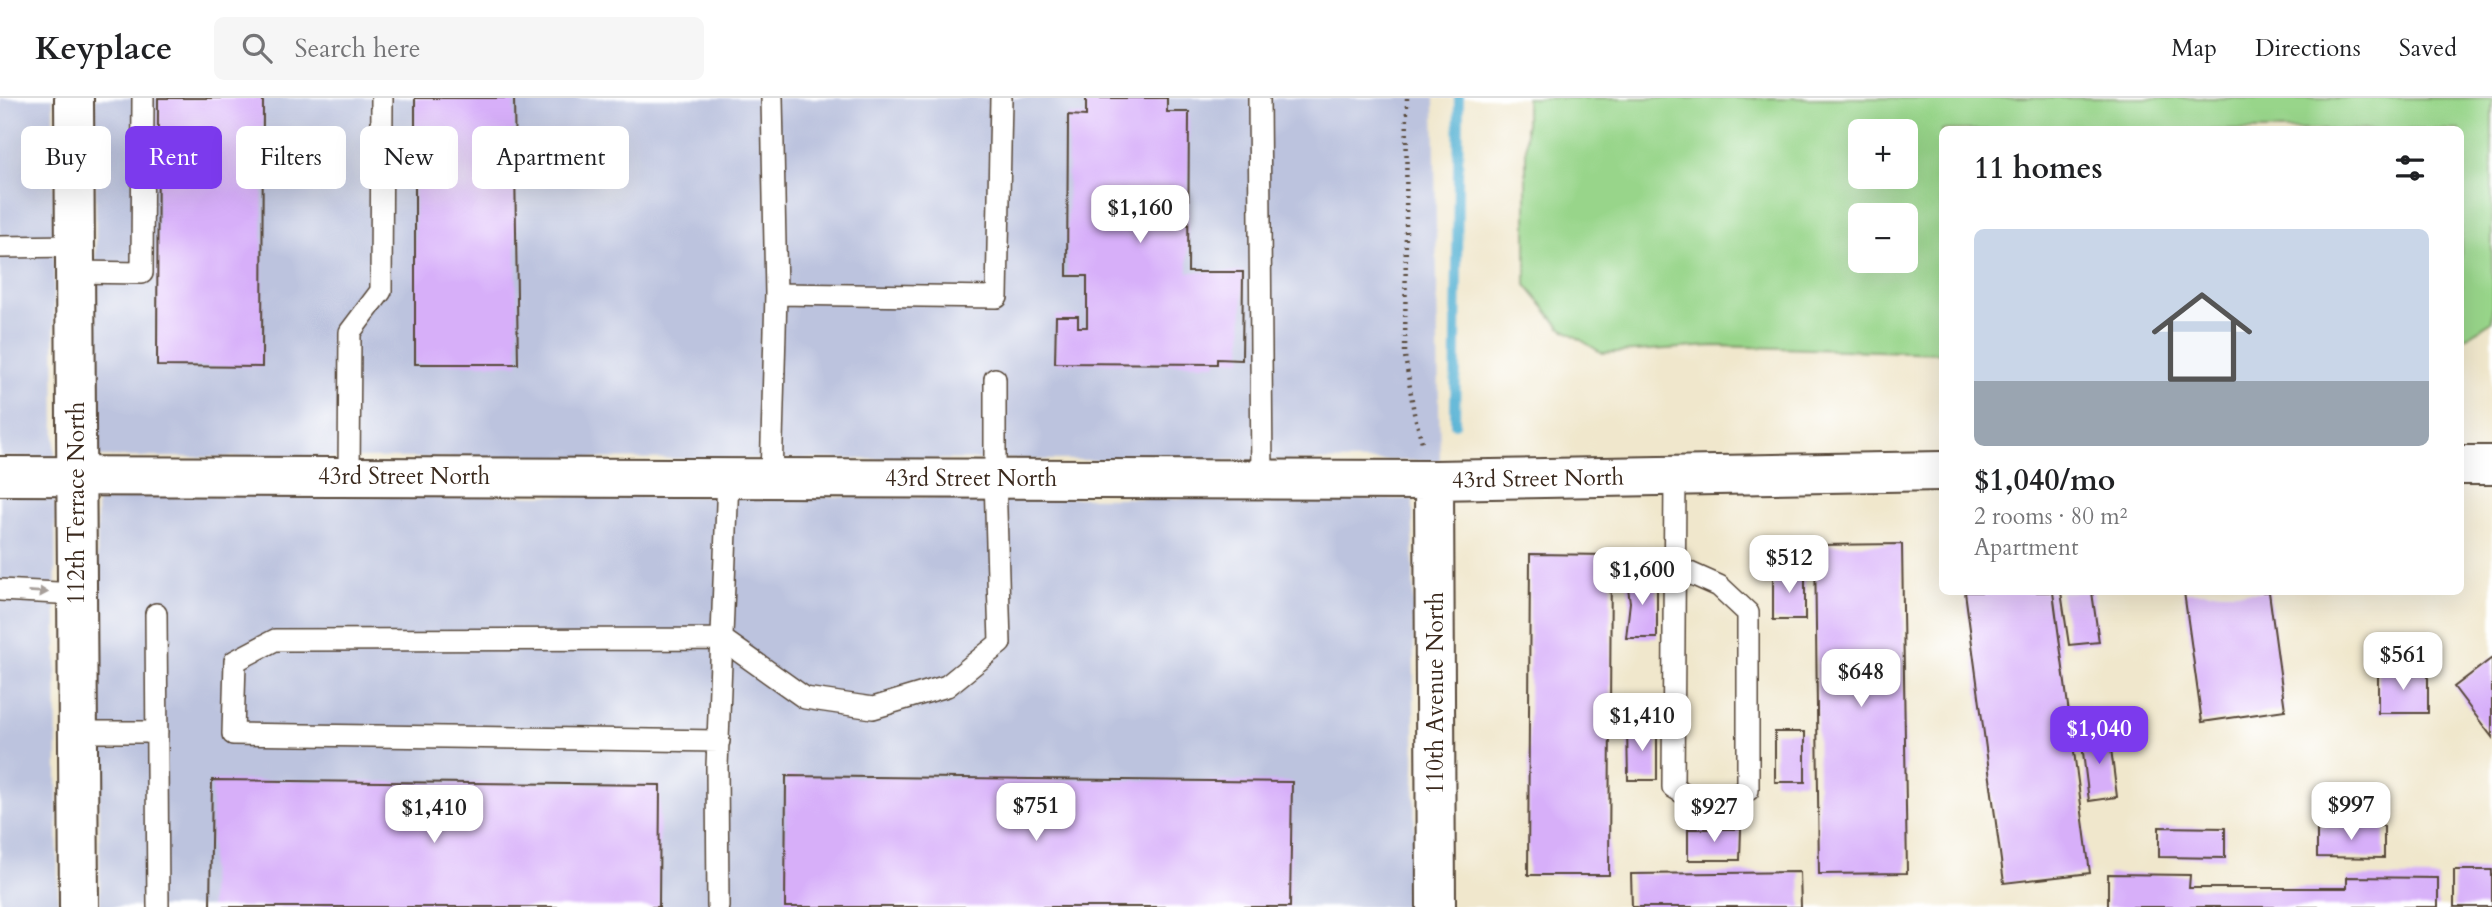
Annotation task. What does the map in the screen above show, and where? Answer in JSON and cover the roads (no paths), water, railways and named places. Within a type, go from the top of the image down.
[{"type":"street","name":"112th Terrace North","points":[[74,98],[79,907]]},
{"type":"street","points":[[2464,465],[2492,465]]},
{"type":"street","name":"43rd Street North","points":[[0,475],[1434,480],[1939,471]]},
{"type":"street","name":"110th Avenue North","points":[[1434,480],[1436,907]]},
{"type":"lane","points":[[0,247],[142,273],[144,98]]},
{"type":"lane","points":[[349,476],[350,332],[380,290],[382,98]]},
{"type":"lane","points":[[771,478],[776,294],[772,98]]},
{"type":"lane","points":[[776,294],[997,297],[1001,98]]},
{"type":"lane","points":[[1259,98],[1262,479]]},
{"type":"lane","points":[[719,741],[233,734],[235,661],[275,640],[722,639],[805,698],[873,708],[947,686],[1000,643],[995,379]]},
{"type":"lane","points":[[1674,566],[1719,586],[1748,613],[1748,790],[1706,806],[1673,787],[1674,566],[1675,476]]},
{"type":"lane","points":[[718,907],[719,741],[728,478]]},
{"type":"lane","points":[[0,590],[77,594]]},
{"type":"lane","points":[[156,614],[158,907]]},
{"type":"lane","points":[[78,732],[157,732]]},
{"type":"waterway","points":[[1455,424],[1459,98]]}]
